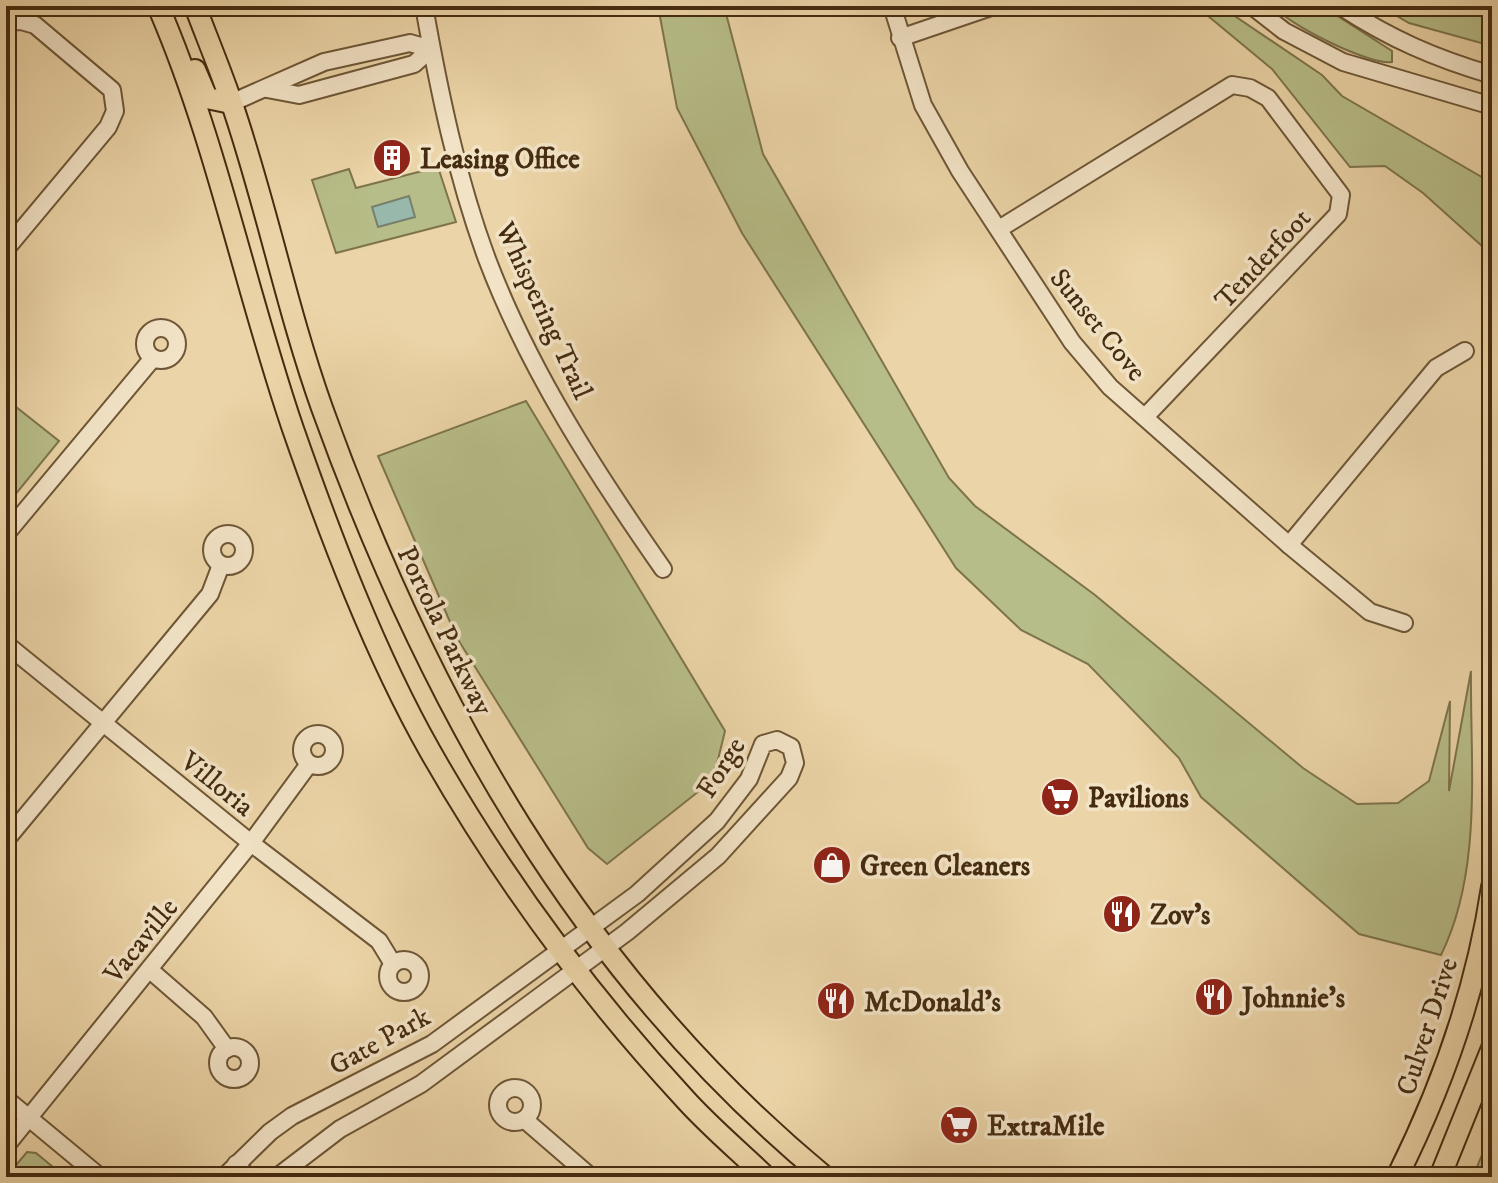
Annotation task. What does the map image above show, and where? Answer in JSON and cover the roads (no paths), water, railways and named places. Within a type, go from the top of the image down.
[{"type":"main road","points":[[158,6],[169,31],[293,429],[360,603],[429,748],[504,871],[576,969],[684,1098],[766,1177]]},
{"type":"main road","name":"Portola Parkway","points":[[195,6],[231,103],[321,405],[387,579],[475,752],[528,843],[605,947],[708,1070],[764,1127],[825,1177]]},
{"type":"main road","points":[[169,31],[189,55],[207,98],[231,103]]},
{"type":"main road","name":"Culver Drive","points":[[1397,1177],[1423,1124],[1469,990],[1492,887]]},
{"type":"main road","points":[[1440,1177],[1492,1048]]},
{"type":"street","name":"Whispering Trail","points":[[424,6],[447,123],[492,271],[541,376],[618,505],[663,569]]},
{"type":"street","name":"Sunset Cove","points":[[892,6],[923,105],[1035,291],[1072,342],[1110,387],[1289,545],[1370,612],[1404,623]]},
{"type":"street","points":[[900,38],[994,6]]},
{"type":"street","points":[[1253,6],[1284,31],[1343,62],[1492,106]]},
{"type":"street","points":[[1340,6],[1391,39],[1429,56],[1492,75]]},
{"type":"street","points":[[6,22],[21,21],[35,25],[112,90],[115,111],[108,127],[6,249]]},
{"type":"street","points":[[231,103],[267,89],[289,75],[388,46],[410,43],[431,49]]},
{"type":"street","points":[[267,89],[299,95],[414,64],[431,49]]},
{"type":"street","name":"Tenderfoot","points":[[999,229],[1232,85],[1250,88],[1268,98],[1341,195],[1338,214],[1145,417]]},
{"type":"street","points":[[1289,545],[1436,368],[1465,351]]},
{"type":"street","points":[[6,534],[153,358]]},
{"type":"street","points":[[6,840],[210,594],[221,565]]},
{"type":"street","name":"Villoria","points":[[6,644],[251,843],[379,941],[393,964]]},
{"type":"street","name":"Forge","points":[[562,949],[673,864],[717,821],[749,779],[763,744],[777,740],[791,747],[793,771],[748,825],[668,900],[576,969]]},
{"type":"street","name":"Vacaville","points":[[6,1146],[251,843],[309,764]]},
{"type":"street","name":"Gate Park","points":[[230,1171],[270,1132],[292,1116],[432,1044],[562,949]]},
{"type":"street","name":"Gate Park","points":[[277,1177],[340,1129],[421,1084],[576,969]]},
{"type":"street","points":[[150,970],[204,1017],[227,1049]]},
{"type":"street","points":[[6,1099],[100,1177]]},
{"type":"street","points":[[525,1120],[591,1177]]},
{"type":"street","points":[[230,1171],[248,1177]]},
{"type":"place","name":"Leasing Office","points":[[392,158]]},
{"type":"place","name":"Pavilions","points":[[1060,797]]},
{"type":"place","name":"Green Cleaners","points":[[832,865]]},
{"type":"place","name":"Zov's","points":[[1122,914]]},
{"type":"place","name":"Johnnie's","points":[[1214,997]]},
{"type":"place","name":"McDonald's","points":[[836,1001]]},
{"type":"place","name":"ExtraMile","points":[[959,1125]]}]
